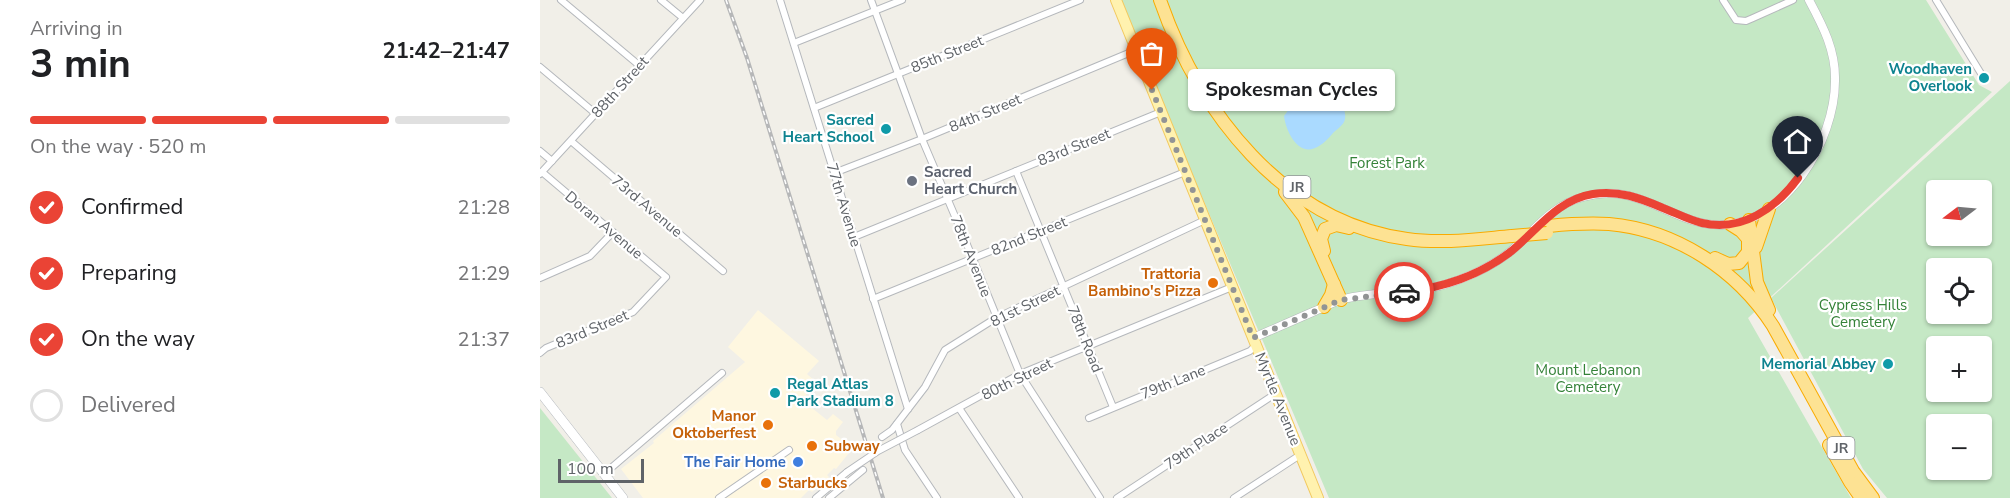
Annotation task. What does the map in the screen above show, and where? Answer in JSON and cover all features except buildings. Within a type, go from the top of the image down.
[{"type":"highway","name":"JR","points":[[1160,0],[1188,64],[1208,98],[1239,141],[1269,173],[1292,191],[1323,211],[1358,227],[1390,236],[1448,241],[1515,232]]},
{"type":"highway","name":"JR","points":[[1168,0],[1194,58],[1224,110],[1269,163],[1304,192],[1333,208],[1355,218],[1396,230],[1445,235],[1548,230],[1597,224],[1620,226],[1652,233],[1690,249],[1724,272],[1748,293],[1768,317],[1853,471],[1873,498]]},
{"type":"highway","points":[[1269,173],[1302,213],[1343,299]]},
{"type":"highway","points":[[1690,249],[1728,264],[1741,261],[1747,255],[1769,209]]},
{"type":"highway","points":[[1746,220],[1759,288],[1784,344]]},
{"type":"highway","points":[[1730,224],[1741,231],[1751,245]]},
{"type":"highway","points":[[1343,299],[1322,245],[1323,231],[1330,226],[1339,225],[1365,233],[1390,236]]},
{"type":"highway","name":"JR","points":[[1548,230],[1629,234],[1648,239],[1688,256],[1731,286],[1765,327],[1845,474],[1861,498]]},
{"type":"highway","points":[[1324,308],[1334,284]]},
{"type":"main road","name":"Myrtle Avenue","points":[[1116,0],[1318,498]]},
{"type":"main road","points":[[540,392],[623,498]]},
{"type":"street","points":[[561,0],[640,66]]},
{"type":"street","points":[[661,0],[683,18]]},
{"type":"street","name":"88th Street","points":[[541,173],[700,0]]},
{"type":"street","name":"77th Avenue","points":[[780,0],[908,409]]},
{"type":"street","name":"78th Avenue","points":[[871,0],[922,139],[1020,375],[1100,498]]},
{"type":"street","points":[[794,43],[902,0]]},
{"type":"street","name":"85th Street","points":[[814,108],[1080,0]]},
{"type":"street","points":[[1724,0],[1736,20],[1746,21],[1793,0]]},
{"type":"street","points":[[1254,342],[1343,299],[1434,288],[1475,273],[1510,252],[1542,221],[1563,205],[1593,194],[1621,194],[1637,197],[1701,223],[1730,224],[1746,220],[1769,209],[1791,189],[1813,159],[1828,126],[1832,111],[1836,80],[1833,54],[1825,29],[1809,0]]},
{"type":"street","points":[[1936,0],[1985,80]]},
{"type":"street","name":"84th Street","points":[[834,173],[1136,50]]},
{"type":"street","points":[[540,67],[596,114]]},
{"type":"street","name":"83rd Street","points":[[854,237],[1161,112]]},
{"type":"street","name":"73rd Avenue","points":[[571,141],[723,271]]},
{"type":"street","points":[[540,151],[552,161]]},
{"type":"street","name":"78th Road","points":[[1016,171],[1113,407]]},
{"type":"street","name":"82nd Street","points":[[873,299],[1185,172]]},
{"type":"street","name":"Doran Avenue","points":[[541,173],[666,277]]},
{"type":"street","name":"81st Street","points":[[882,438],[897,424],[925,387],[945,350],[996,318],[1205,220]]},
{"type":"street","points":[[540,278],[590,256],[613,232]]},
{"type":"street","name":"83rd Street","points":[[540,353],[546,348],[633,312],[666,277]]},
{"type":"street","name":"80th Street","points":[[816,498],[847,472],[878,451],[1020,375],[1232,287]]},
{"type":"street","name":"79th Lane","points":[[1089,418],[1250,351],[1254,342]]},
{"type":"street","points":[[604,474],[722,373]]},
{"type":"street","name":"79th Place","points":[[1117,498],[1275,393]]},
{"type":"street","points":[[959,408],[1019,498]]},
{"type":"street","points":[[897,424],[905,450],[937,498]]},
{"type":"street","points":[[719,498],[789,450]]},
{"type":"street","points":[[1234,498],[1300,455]]},
{"type":"street","points":[[829,498],[863,470]]},
{"type":"shaded area","points":[[758,310],[819,361],[807,374],[816,382],[802,400],[827,420],[833,414],[843,422],[836,431],[836,435],[853,448],[836,469],[834,468],[827,475],[829,477],[812,492],[809,490],[801,498],[643,498],[621,469],[654,443],[653,441],[745,362],[728,347]]},
{"type":"green space","name":"Forest Park","points":[[1119,0],[1926,0],[1979,85],[1992,92],[1748,318],[1851,498],[1329,498]]},
{"type":"green space","name":"Cypress Hills Cemetery","points":[[2010,81],[2010,498],[1887,498],[1863,469],[1771,298]]},
{"type":"green space","points":[[540,408],[612,498],[540,498]]},
{"type":"water","points":[[1308,95],[1334,95],[1345,112],[1344,121],[1340,127],[1323,143],[1312,149],[1305,149],[1295,142],[1284,116],[1295,101]]},
{"type":"railway","points":[[726,0],[747,58],[883,498]]},
{"type":"way so far","points":[[1152,90],[1253,338],[1341,300],[1404,292]]},
{"type":"place","name":"Woodhaven Overlook","points":[[1984,78]]},
{"type":"place","name":"Spokesman Cycles","points":[[1152,90]]},
{"type":"place","name":"Sacred Heart School","points":[[886,129]]},
{"type":"place","name":"Sacred Heart Church","points":[[912,181]]},
{"type":"place","name":"Trattoria Bambino's Pizza","points":[[1213,283]]},
{"type":"place","name":"Memorial Abbey","points":[[1888,364]]},
{"type":"place","name":"Regal Atlas Park Stadium 8","points":[[775,393]]},
{"type":"place","name":"Manor Oktoberfest","points":[[768,425]]},
{"type":"place","name":"Subway","points":[[812,446]]},
{"type":"place","name":"The Fair Home","points":[[798,462]]},
{"type":"place","name":"Starbucks","points":[[766,483]]},
{"type":"route","points":[[1404,292],[1434,288],[1456,281],[1493,264],[1510,252],[1548,216],[1563,205],[1580,197],[1606,193],[1637,197],[1701,223],[1719,225],[1749,220],[1769,209],[1791,189],[1798,178]]},
{"type":"park label","name":"Mount Lebanon Cemetery","points":[[1588,378]]}]
